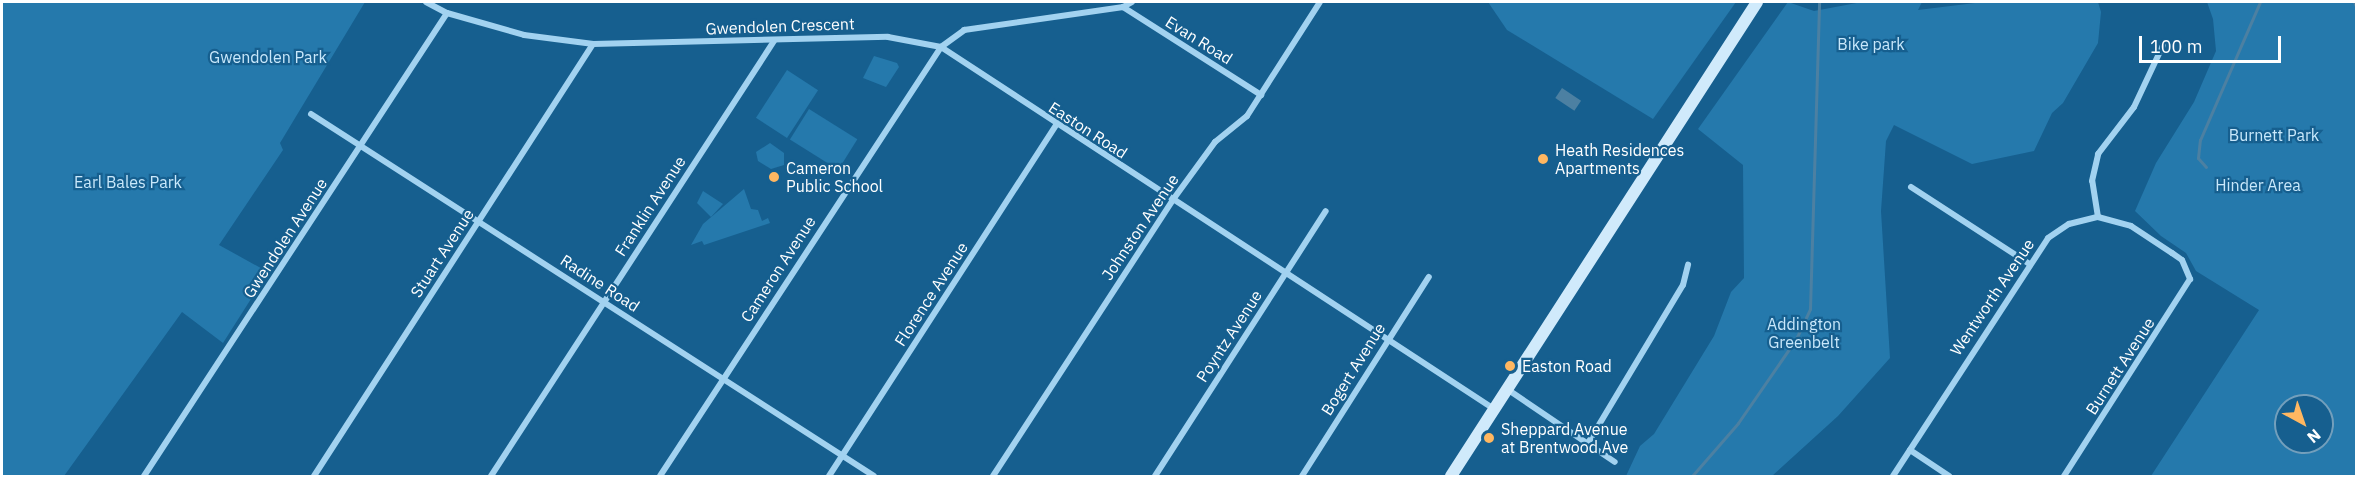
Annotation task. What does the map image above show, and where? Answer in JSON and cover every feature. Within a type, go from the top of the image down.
[{"type":"main road","points":[[1451,477],[1757,2]]},
{"type":"street","name":"Gwendolen Crescent","points":[[426,2],[447,14],[524,35],[592,44],[774,41],[888,36],[941,47]]},
{"type":"street","points":[[941,47],[964,30],[1123,7],[1132,2]]},
{"type":"street","name":"Johnston Avenue","points":[[993,477],[1172,201],[1215,142],[1247,116],[1320,2]]},
{"type":"street","name":"Evan Road","points":[[1123,7],[1261,95]]},
{"type":"street","name":"Gwendolen Avenue","points":[[144,477],[447,14]]},
{"type":"street","name":"Franklin Avenue","points":[[491,477],[603,301],[774,41]]},
{"type":"street","name":"Stuart Avenue","points":[[314,477],[592,44]]},
{"type":"street","points":[[2098,218],[2092,181],[2098,154],[2134,107],[2163,45]]},
{"type":"street","name":"Easton Road","points":[[941,47],[1284,275],[1388,339],[1494,409]]},
{"type":"street","name":"Cameron Avenue","points":[[660,477],[941,47]]},
{"type":"street","name":"Radine Road","points":[[311,114],[724,377],[874,477]]},
{"type":"street","name":"Florence Avenue","points":[[830,477],[1056,125]]},
{"type":"street","points":[[1911,187],[2028,263]]},
{"type":"street","name":"Poyntz Avenue","points":[[1155,477],[1326,211]]},
{"type":"street","name":"Wentworth Avenue","points":[[1893,477],[2028,263],[2048,238],[2069,225],[2098,218],[2131,226],[2182,260],[2187,268]]},
{"type":"street","points":[[1588,443],[1683,285],[1688,266]]},
{"type":"street","name":"Burnett Avenue","points":[[2064,477],[2186,289],[2187,268]]},
{"type":"street","name":"Bogert Avenue","points":[[1302,477],[1429,277]]},
{"type":"street","points":[[1507,389],[1615,462]]},
{"type":"street","points":[[1910,450],[1949,477]]},
{"type":"green space","name":"Earl Bales Park","points":[[2,2],[365,2],[280,143],[283,150],[219,245],[268,272],[223,343],[182,312],[64,476],[2,476]]},
{"type":"green space","points":[[1488,2],[1736,2],[1653,119],[1507,30]]},
{"type":"green space","name":"Addington Greenbelt","points":[[1788,2],[1814,11],[1862,2],[1922,2],[1918,10],[1983,2],[2098,2],[2101,12],[2098,43],[2063,103],[2052,113],[2034,151],[1972,164],[1894,125],[1886,141],[1881,211],[1890,358],[1838,416],[1772,476],[1626,476],[1640,446],[1654,434],[1714,336],[1731,292],[1744,278],[1743,165],[1698,129]]},
{"type":"green space","name":"Hinder Area","points":[[2207,2],[2356,2],[2356,476],[2151,476],[2259,310],[2196,271],[2186,253],[2161,236],[2135,211],[2156,163],[2194,102],[2216,51],[2213,19]]},
{"type":"green space","points":[[874,56],[897,63],[899,67],[886,87],[863,78]]},
{"type":"green space","points":[[787,70],[818,90],[787,138],[756,118]]},
{"type":"green space","points":[[809,109],[857,139],[838,170],[790,140]]},
{"type":"green space","points":[[770,143],[784,153],[784,165],[771,169],[758,161],[756,152]]},
{"type":"green space","points":[[744,189],[751,209],[758,210],[762,221],[768,218],[770,223],[704,245],[702,241],[691,245],[703,224]]},
{"type":"green space","points":[[703,191],[723,204],[711,217],[697,203]]},
{"type":"shaded area","points":[[1562,88],[1581,101],[1574,111],[1555,98]]},
{"type":"waterway","points":[[1692,476],[1738,423],[1796,339],[1810,309],[1819,2]]},
{"type":"waterway","points":[[2206,167],[2198,158],[2200,140],[2260,2]]},
{"type":"waterway","points":[[2354,2],[2356,6]]},
{"type":"place","name":"Heath Residences Apartments","points":[[1543,159]]},
{"type":"place","name":"Cameron Public School","points":[[774,177]]},
{"type":"place","name":"Easton Road","points":[[1510,366]]},
{"type":"place","name":"Sheppard Avenue at Brentwood Ave","points":[[1489,438]]},
{"type":"park label","name":"Bike park","points":[[1871,44]]},
{"type":"park label","name":"Gwendolen Park","points":[[268,57]]},
{"type":"park label","name":"Burnett Park","points":[[2274,135]]}]
